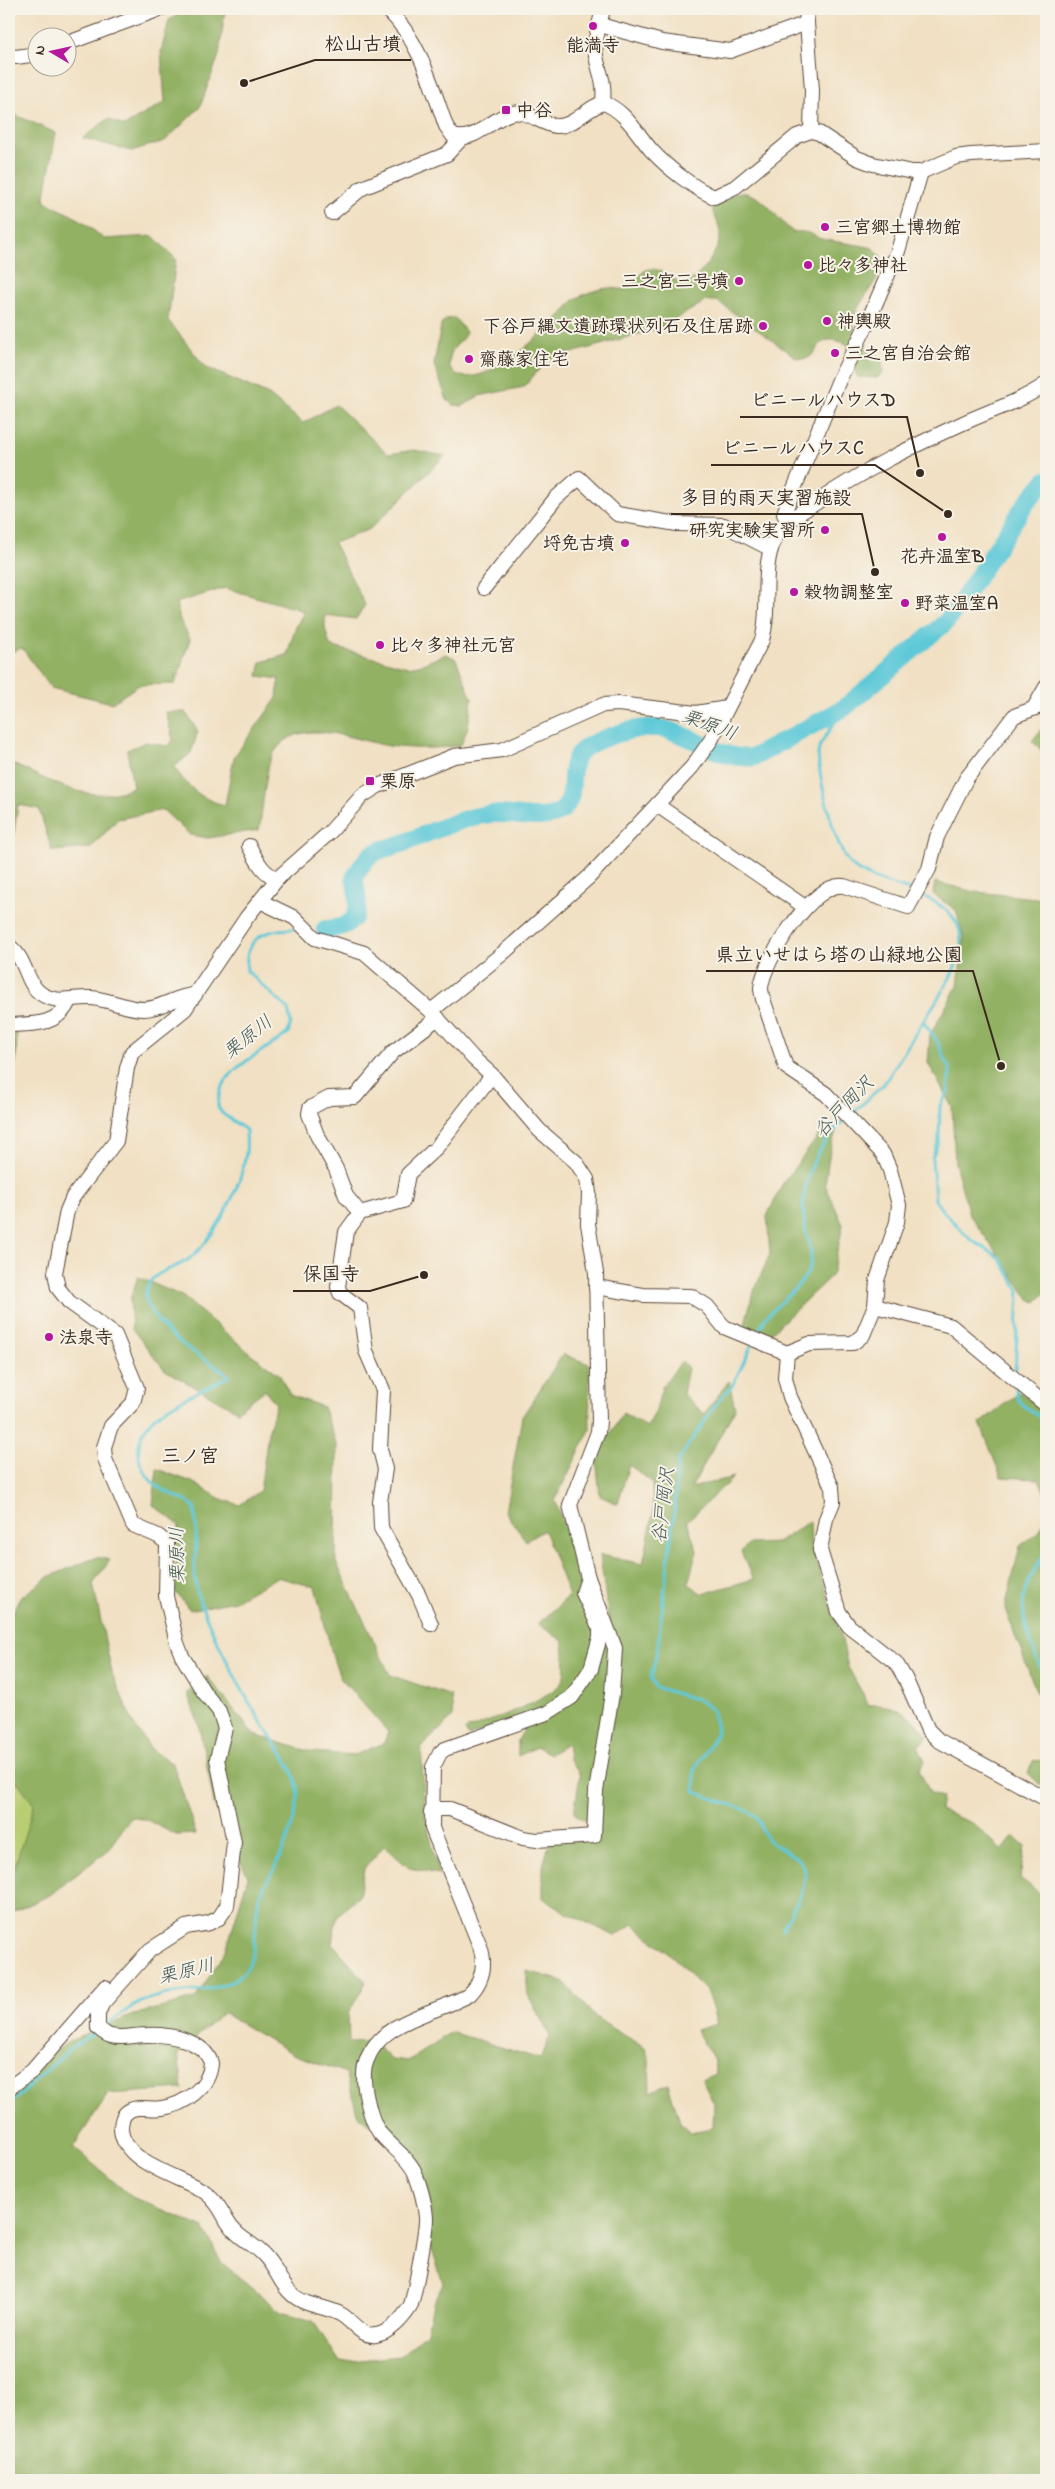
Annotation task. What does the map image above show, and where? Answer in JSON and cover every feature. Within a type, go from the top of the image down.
[{"type":"street","points":[[78,39],[160,9]]},
{"type":"street","points":[[387,9],[400,22],[419,53],[446,126],[453,136],[468,138],[513,113],[527,114],[554,126],[566,125],[592,106],[603,103],[619,111],[653,152],[699,190],[714,197],[735,187],[797,136],[810,132],[819,133],[857,158],[901,171],[921,172],[956,157],[1046,151]]},
{"type":"street","points":[[603,9],[596,56],[604,84],[603,103]]},
{"type":"street","points":[[806,9],[812,90],[810,132]]},
{"type":"street","points":[[600,25],[662,42],[730,51],[807,23]]},
{"type":"street","points":[[9,56],[28,55]]},
{"type":"street","points":[[332,213],[362,188],[446,154],[462,138]]},
{"type":"street","points":[[788,522],[784,514],[786,508],[839,380],[865,328],[898,251],[921,172]]},
{"type":"street","points":[[360,1214],[346,1196],[336,1169],[317,1135],[309,1114],[310,1108],[329,1098],[355,1097],[393,1052],[589,877],[657,805],[700,755],[711,740],[762,640],[766,624],[767,564],[776,536],[788,522],[835,490],[897,453],[1009,404],[1046,384]]},
{"type":"street","points":[[484,588],[556,498],[579,478],[618,514],[678,524],[724,525],[771,549]]},
{"type":"street","points":[[596,1287],[643,1295],[691,1296],[707,1306],[724,1328],[763,1341],[787,1353],[809,1344],[839,1345],[858,1340],[867,1328],[875,1306],[877,1280],[897,1222],[898,1205],[890,1170],[883,1154],[826,1094],[786,1067],[779,1052],[761,989],[769,961],[805,907],[837,885],[908,906],[929,869],[937,836],[966,779],[1014,716],[1040,706],[1046,687]]},
{"type":"street","points":[[588,1578],[583,1593],[600,1630],[600,1637],[585,1680],[572,1697],[556,1710],[445,1749],[440,1753],[433,1767],[432,1828],[480,1946],[483,1964],[479,1982],[469,1995],[388,2032],[372,2048],[365,2066],[365,2087],[374,2122],[379,2131],[414,2171],[426,2219],[411,2305],[396,2325],[385,2332],[375,2335],[364,2333],[341,2315],[299,2300],[285,2289],[274,2267],[262,2253],[232,2229],[211,2197],[146,2162],[128,2147],[122,2138],[122,2120],[127,2112],[138,2108],[160,2108],[180,2102],[206,2082],[211,2063],[204,2049],[194,2043],[154,2035],[117,2037],[102,2031],[98,2014],[102,2004],[150,1950],[186,1927],[219,1918],[227,1906],[234,1842],[217,1759],[225,1728],[219,1711],[198,1684],[177,1643],[166,1596],[167,1543],[158,1536],[145,1532],[133,1525],[105,1460],[106,1436],[111,1426],[133,1403],[137,1388],[115,1335],[62,1294],[56,1281],[55,1263],[67,1211],[73,1197],[116,1141],[127,1068],[132,1052],[185,1009],[278,878],[330,832],[362,796],[378,786],[454,756],[502,750],[610,703],[696,713],[727,708]]},
{"type":"street","points":[[657,805],[805,907]]},
{"type":"street","points":[[249,846],[261,866],[271,877],[278,878]]},
{"type":"street","points":[[260,901],[295,918],[315,938],[364,953],[435,1014],[473,1058],[492,1075],[539,1130],[576,1162],[587,1179],[589,1193],[588,1224],[596,1287],[599,1426],[570,1505],[588,1578],[614,1641],[615,1656],[612,1694],[596,1791],[594,1836],[537,1840],[512,1835],[450,1809],[439,1809],[431,1812]]},
{"type":"street","points":[[9,946],[19,955],[37,991],[52,999],[69,1001],[92,998],[145,1009],[184,994],[195,995]]},
{"type":"street","points":[[9,1025],[34,1024],[54,1020],[65,1009],[69,1001]]},
{"type":"street","points":[[431,1624],[419,1595],[381,1528],[380,1502],[385,1469],[380,1449],[382,1390],[366,1351],[360,1308],[340,1292],[338,1287],[346,1232],[360,1214],[403,1201],[408,1174],[437,1146],[492,1075]]},
{"type":"street","points":[[875,1306],[950,1326],[1046,1405]]},
{"type":"street","points":[[787,1353],[785,1378],[790,1397],[832,1487],[833,1502],[826,1519],[820,1550],[839,1612],[849,1626],[896,1663],[905,1678],[928,1730],[938,1740],[1046,1799]]},
{"type":"street","points":[[9,2088],[32,2071],[116,1975],[128,1975]]},
{"type":"green space","points":[[188,9],[223,9],[225,11],[219,55],[200,107],[165,141],[131,151],[83,138],[108,119],[124,126],[165,102],[161,52],[169,20]]},
{"type":"green space","points":[[9,112],[56,133],[44,201],[81,220],[104,239],[153,236],[176,259],[168,320],[205,367],[269,395],[303,423],[336,405],[388,454],[414,450],[445,456],[370,529],[334,543],[365,605],[356,619],[325,615],[325,628],[330,646],[408,667],[423,664],[446,654],[456,659],[472,699],[468,727],[461,745],[434,748],[398,747],[325,732],[309,732],[294,736],[281,744],[271,758],[267,772],[259,830],[208,838],[190,835],[163,810],[118,819],[91,848],[52,851],[39,809],[18,805],[13,839],[9,843],[10,763],[70,789],[86,793],[118,793],[133,787],[127,750],[146,742],[167,746],[173,740],[166,712],[185,712],[198,731],[191,753],[174,767],[184,781],[196,792],[209,800],[225,805],[234,757],[277,698],[279,679],[258,676],[261,662],[287,655],[295,629],[304,611],[225,588],[176,603],[180,620],[190,639],[175,684],[139,685],[112,703],[51,688],[22,648],[9,653]]},
{"type":"green space","points":[[742,192],[765,203],[793,232],[804,232],[821,239],[873,248],[881,257],[882,265],[879,273],[862,300],[854,319],[854,328],[858,337],[882,361],[883,373],[877,378],[858,377],[847,344],[835,340],[827,340],[811,356],[797,358],[717,301],[706,301],[660,328],[547,360],[524,387],[479,396],[463,406],[453,405],[447,400],[434,365],[441,325],[446,319],[455,318],[466,332],[463,339],[451,353],[449,363],[451,370],[458,375],[470,377],[484,373],[514,356],[542,333],[573,301],[585,294],[606,288],[625,289],[643,272],[651,269],[662,272],[676,281],[687,282],[693,279],[709,261],[719,243],[720,231],[712,209],[730,196]]},
{"type":"green space","points":[[1042,728],[1046,728],[1046,755],[1032,741]]},
{"type":"green space","points":[[935,882],[975,892],[1046,899],[1046,1292],[1036,1302],[1028,1298],[969,1214],[955,1163],[952,1107],[928,1063],[930,1035],[958,985],[964,939],[956,910],[933,894]]},
{"type":"green space","points":[[9,1031],[17,1033],[16,1062],[9,1065]]},
{"type":"green space","points":[[829,1122],[836,1132],[830,1150],[825,1184],[843,1225],[832,1275],[766,1338],[744,1328],[752,1296],[770,1254],[767,1216],[783,1183]]},
{"type":"green space","points":[[138,1277],[182,1296],[251,1354],[279,1374],[290,1395],[323,1407],[337,1445],[336,1562],[390,1675],[451,1696],[453,1717],[421,1747],[425,1816],[439,1874],[409,1868],[384,1846],[364,1869],[359,1896],[337,1916],[332,1943],[366,1982],[348,2014],[349,2042],[371,2041],[392,2059],[408,2061],[451,2032],[540,2059],[550,2036],[527,1993],[527,1971],[563,1981],[594,2016],[645,2047],[649,2060],[650,2092],[668,2084],[680,2122],[691,2132],[713,2128],[714,2104],[702,2080],[716,2074],[713,2058],[696,2030],[717,2024],[707,1992],[672,1956],[633,1924],[615,1936],[565,1912],[543,1898],[543,1866],[550,1841],[584,1837],[587,1822],[574,1813],[580,1775],[569,1758],[567,1744],[550,1754],[537,1747],[518,1756],[518,1740],[532,1716],[468,1736],[465,1730],[503,1716],[548,1694],[558,1687],[563,1680],[565,1666],[563,1641],[538,1624],[569,1596],[544,1530],[526,1541],[505,1512],[522,1417],[563,1354],[589,1364],[590,1430],[555,1500],[606,1648],[611,1637],[600,1555],[643,1564],[653,1515],[652,1482],[629,1465],[618,1504],[600,1496],[596,1457],[623,1413],[647,1427],[656,1411],[662,1387],[682,1361],[688,1368],[683,1394],[704,1414],[729,1381],[735,1409],[691,1488],[734,1477],[687,1521],[697,1551],[688,1583],[702,1594],[754,1579],[741,1552],[748,1544],[777,1543],[810,1521],[811,1547],[841,1635],[848,1667],[869,1705],[888,1706],[903,1712],[916,1722],[928,1737],[918,1746],[925,1761],[919,1770],[930,1793],[942,1797],[940,1810],[974,1824],[1002,1851],[1014,1836],[1025,1846],[1020,1878],[1046,1898],[1046,2480],[9,2480],[9,2084],[70,2041],[133,2015],[195,1999],[226,1950],[248,1877],[214,1804],[199,1725],[187,1693],[207,1676],[254,1735],[312,1752],[355,1755],[384,1743],[388,1732],[341,1679],[334,1661],[315,1587],[277,1577],[235,1601],[190,1610],[174,1590],[179,1525],[153,1505],[157,1469],[192,1482],[221,1499],[240,1505],[260,1491],[268,1433],[276,1404],[265,1390],[237,1411],[165,1370],[132,1329],[130,1300]],"holes":[[[223,2013],[295,2055],[346,2073],[358,2116],[412,2151],[430,2212],[429,2241],[443,2283],[433,2304],[427,2332],[400,2356],[340,2362],[313,2321],[281,2312],[221,2262],[204,2228],[132,2197],[73,2147],[108,2094],[183,2089],[178,2054]]]},
{"type":"green space","points":[[1020,1392],[1046,1413],[1046,1496],[1039,1479],[1001,1477],[980,1423]]},
{"type":"green space","points":[[1046,1517],[1044,1601],[1046,1697],[1037,1693],[1005,1609],[1020,1546],[1039,1532]]},
{"type":"green space","points":[[97,1557],[110,1560],[93,1584],[112,1673],[133,1723],[151,1749],[173,1764],[196,1834],[176,1835],[147,1820],[131,1817],[107,1851],[50,1895],[9,1914],[9,1876],[13,1872],[34,1805],[18,1782],[9,1784],[9,1619],[20,1598],[48,1577]]},
{"type":"green space","points":[[9,1713],[47,1760],[20,1889],[9,1895]]},
{"type":"green space","points":[[1046,1760],[1046,1791],[1028,1773],[1033,1761]]},
{"type":"waterway","name":"栗原川","points":[[325,929],[346,925],[356,914],[358,898],[354,878],[362,865],[375,852],[401,844],[456,822],[479,816],[499,814],[545,817],[561,811],[570,799],[573,769],[578,755],[590,745],[599,741],[619,733],[639,729],[661,729],[674,732],[726,754],[754,757],[844,708],[946,622],[1026,503],[1046,480]]},
{"type":"waterway","name":"谷戸岡沢","points":[[844,708],[820,745],[818,753],[821,778],[834,830],[846,858],[858,871],[912,891]]},
{"type":"waterway","points":[[920,895],[943,907],[956,921],[961,936],[960,953],[954,970],[923,1022],[936,1039],[950,1070],[948,1091],[940,1106],[939,1140],[932,1158],[935,1200],[970,1239],[1000,1258],[1019,1291],[1015,1374]]},
{"type":"waterway","name":"栗原川","points":[[104,2027],[130,2008],[151,1998],[204,1990],[226,1984],[244,1972],[252,1957],[254,1948],[259,1899],[284,1849],[297,1802],[297,1784],[288,1763],[241,1687],[218,1643],[199,1599],[195,1576],[196,1518],[194,1506],[157,1486],[142,1468],[139,1458],[141,1438],[152,1420],[169,1407],[229,1376],[164,1329],[149,1307],[146,1291],[148,1285],[156,1276],[189,1259],[199,1250],[218,1225],[233,1196],[246,1153],[246,1130],[223,1114],[218,1107],[220,1093],[225,1082],[233,1072],[243,1063],[288,1033],[291,1023],[288,1009],[247,971],[249,951],[252,943],[265,934],[283,929],[294,929]]},
{"type":"waterway","name":"谷戸岡沢","points":[[852,1114],[884,1084],[923,1022]]},
{"type":"waterway","name":"谷戸岡沢","points":[[757,1335],[768,1315],[798,1286],[808,1272],[811,1255],[803,1211],[807,1182],[817,1155],[825,1142],[845,1120]]},
{"type":"waterway","name":"谷戸岡沢","points":[[753,1343],[732,1386],[719,1400],[678,1461],[674,1514],[657,1651],[651,1678],[655,1687],[701,1701],[712,1710],[717,1728],[716,1735],[694,1770],[695,1791],[738,1807],[755,1816],[769,1841],[795,1857],[803,1867],[805,1873],[803,1888],[783,1929]]},
{"type":"waterway","points":[[1016,1385],[1018,1399],[1040,1418],[1046,1437]]},
{"type":"waterway","points":[[1046,1551],[1031,1576],[1024,1596],[1023,1606],[1027,1630],[1039,1665],[1046,1676]]},
{"type":"waterway","name":"栗原川","points":[[9,2105],[72,2047],[96,2032]]},
{"type":"place","name":"能満寺","points":[[593,26]]},
{"type":"place","name":"松山古墳","points":[[244,83]]},
{"type":"place","name":"中谷","points":[[506,110]]},
{"type":"place","name":"三宮郷土博物館","points":[[825,227]]},
{"type":"place","name":"比々多神社","points":[[808,265]]},
{"type":"place","name":"三之宮三号墳","points":[[739,281]]},
{"type":"place","name":"神輿殿","points":[[827,321]]},
{"type":"place","name":"下谷戸縄文遺跡環状列石及住居跡","points":[[763,326]]},
{"type":"place","name":"三之宮自治会館","points":[[835,353]]},
{"type":"place","name":"齋藤家住宅","points":[[469,359]]},
{"type":"place","name":"ビニールハウスD","points":[[920,473]]},
{"type":"place","name":"ビニールハウスC","points":[[948,514]]},
{"type":"place","name":"研究実験実習所","points":[[825,530]]},
{"type":"place","name":"花卉温室B","points":[[942,537]]},
{"type":"place","name":"埒免古墳","points":[[625,543]]},
{"type":"place","name":"多目的雨天実習施設","points":[[875,572]]},
{"type":"place","name":"穀物調整室","points":[[794,592]]},
{"type":"place","name":"野菜温室A","points":[[905,603]]},
{"type":"place","name":"比々多神社元宮","points":[[380,645]]},
{"type":"place","name":"栗原","points":[[370,781]]},
{"type":"place","name":"県立いせはら塔の山緑地公園","points":[[1001,1066]]},
{"type":"place","name":"保国寺","points":[[424,1275]]},
{"type":"place","name":"法泉寺","points":[[49,1337]]},
{"type":"district","name":"三ノ宮","points":[[190,1455]]}]
